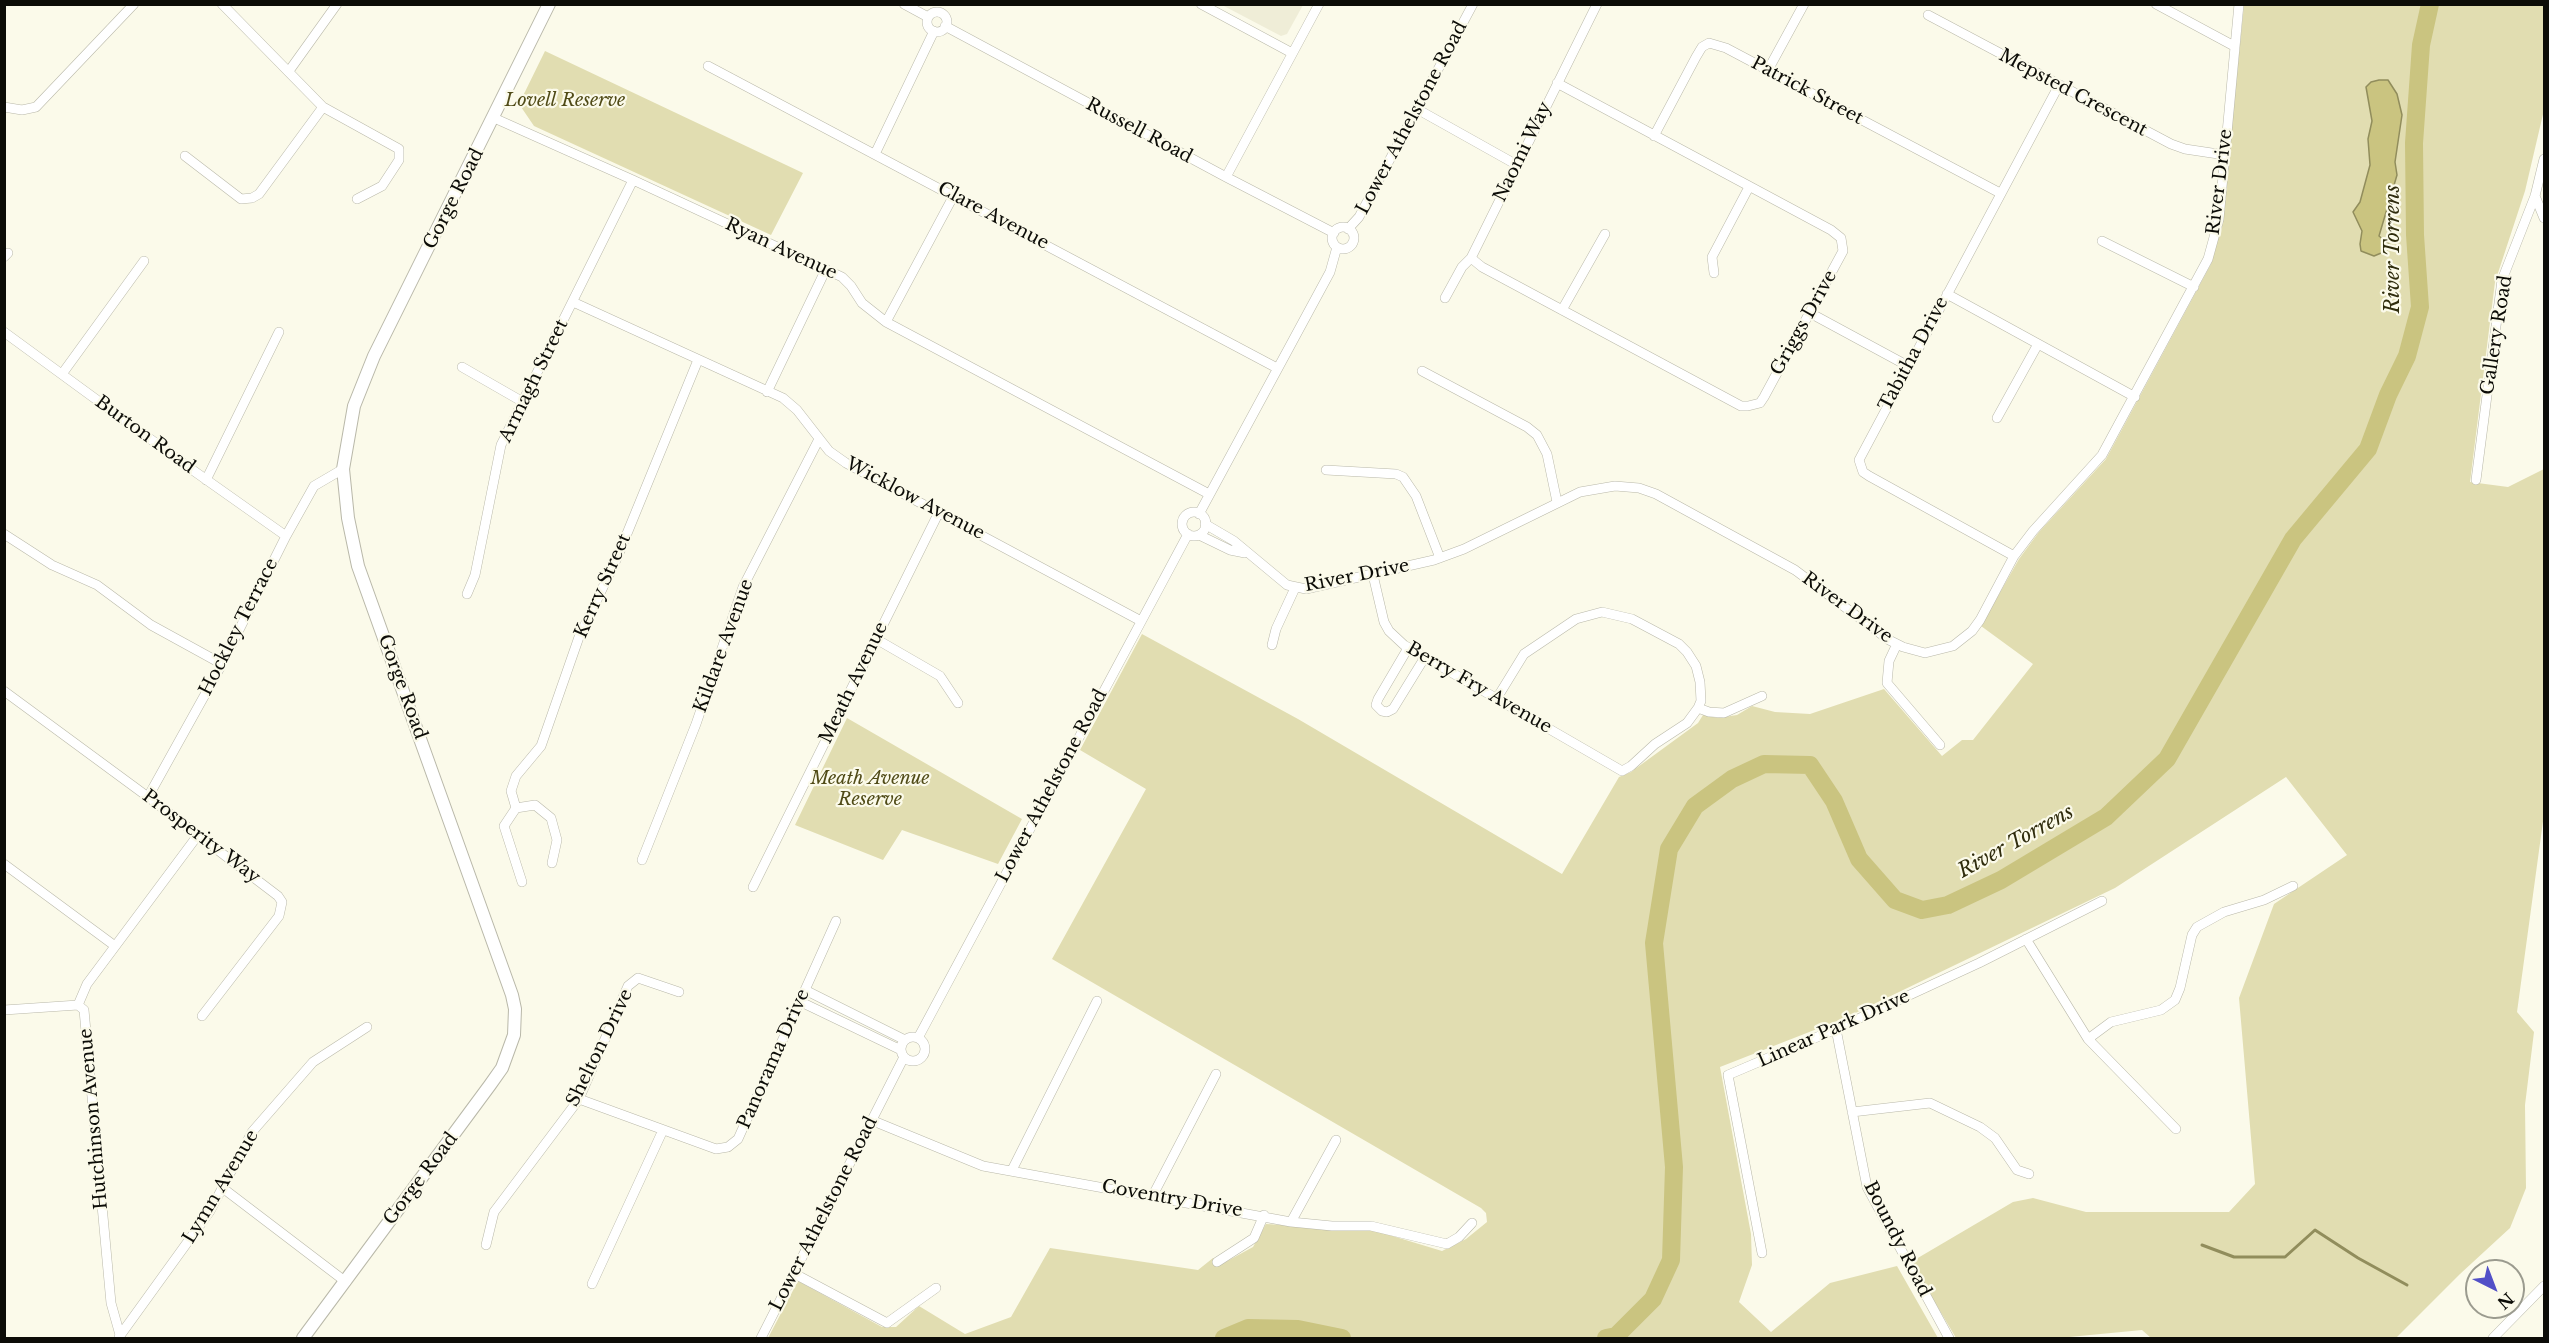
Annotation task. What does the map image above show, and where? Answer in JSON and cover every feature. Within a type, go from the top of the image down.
[{"type":"main road","name":"Gorge Road","points":[[305,1338],[502,1068],[510,1051],[516,1023],[509,985],[358,566],[348,518],[343,469],[354,406],[374,357],[549,4]]},
{"type":"street","points":[[4,107],[22,110],[36,107],[134,4]]},
{"type":"street","points":[[222,4],[323,107],[399,149],[399,160],[382,186],[357,199]]},
{"type":"street","points":[[289,71],[336,4]]},
{"type":"street","points":[[904,4],[928,17]]},
{"type":"street","points":[[1202,4],[1292,53]]},
{"type":"street","points":[[1226,177],[1319,4]]},
{"type":"street","name":"Lower Athelstone Road","points":[[1348,229],[1359,217],[1473,4]]},
{"type":"street","name":"Naomi Way","points":[[1445,298],[1462,267],[1472,258],[1598,4]]},
{"type":"street","points":[[1768,70],[1804,4]]},
{"type":"street","points":[[2156,4],[2234,46]]},
{"type":"street","name":"River Drive","points":[[1205,524],[1234,542],[1287,585],[1306,589],[1440,558],[1464,549],[1580,492],[1615,486],[1639,488],[1656,494],[1795,570],[1897,644],[1914,651],[1934,652],[1953,646],[1964,639],[1980,620],[2014,556],[2033,531],[2102,455],[2208,259],[2216,234],[2239,4]]},
{"type":"street","points":[[942,8],[945,26],[940,31],[934,31],[927,25],[928,17],[942,8]]},
{"type":"street","name":"Mepsted Crescent","points":[[1928,15],[2170,144],[2185,149],[2225,155]]},
{"type":"street","name":"Russell Road","points":[[945,26],[1334,233]]},
{"type":"street","points":[[875,154],[934,31]]},
{"type":"street","name":"Patrick Street","points":[[1654,136],[1696,57],[1702,47],[1709,43],[1726,48],[2000,193]]},
{"type":"street","name":"Clare Avenue","points":[[708,66],[1277,368]]},
{"type":"street","name":"Griggs Drive","points":[[1472,258],[1482,267],[1741,406],[1748,406],[1760,403],[1843,251],[1841,238],[1831,230],[1557,83]]},
{"type":"street","name":"Tabitha Drive","points":[[2014,556],[1869,476],[1860,466],[1861,453],[2059,85]]},
{"type":"street","points":[[185,156],[242,200],[252,198],[259,194],[323,107]]},
{"type":"street","points":[[1417,109],[1517,165]]},
{"type":"street","name":"Ryan Avenue","points":[[494,118],[842,277],[862,303],[886,322],[1209,494]]},
{"type":"street","name":"Gallery Road","points":[[2476,480],[2502,280],[2535,196],[2544,159]]},
{"type":"street","name":"Armagh Street","points":[[466,594],[475,575],[501,446],[633,180]]},
{"type":"street","points":[[1713,273],[1712,257],[1749,187]]},
{"type":"street","points":[[886,322],[954,195]]},
{"type":"street","points":[[2535,196],[2544,218]]},
{"type":"street","points":[[1199,514],[1330,272],[1337,247],[1333,240],[1334,233],[1341,228],[1348,229],[1354,235],[1353,243],[1347,248],[1337,247]]},
{"type":"street","points":[[1562,310],[1605,234]]},
{"type":"street","points":[[2102,241],[2194,287]]},
{"type":"street","points":[[62,374],[144,261]]},
{"type":"street","points":[[767,392],[826,269]]},
{"type":"street","points":[[1947,294],[2135,397]]},
{"type":"street","name":"Wicklow Avenue","points":[[573,302],[783,399],[797,410],[830,451],[846,463],[1141,621]]},
{"type":"street","points":[[1810,313],[1908,366]]},
{"type":"street","name":"Burton Road","points":[[4,332],[286,536]]},
{"type":"street","points":[[207,480],[279,332]]},
{"type":"street","points":[[1997,418],[2038,344]]},
{"type":"street","name":"Kerry Street","points":[[522,882],[504,826],[516,808],[511,791],[516,776],[541,746],[579,637],[617,558],[698,360]]},
{"type":"street","points":[[462,367],[523,402]]},
{"type":"street","points":[[1422,371],[1527,427],[1537,435],[1547,454],[1557,502]]},
{"type":"street","name":"Kildare Avenue","points":[[642,860],[696,724],[743,588],[819,439]]},
{"type":"street","name":"Hockley Terrace","points":[[148,797],[222,664],[286,536],[314,486],[343,469]]},
{"type":"street","points":[[1326,470],[1396,474],[1403,477],[1416,496],[1440,558]]},
{"type":"street","name":"Meath Avenue","points":[[753,887],[939,512]]},
{"type":"street","points":[[1190,513],[1199,514],[1205,524],[1199,535],[1188,534],[1182,528],[1183,518],[1190,513]]},
{"type":"street","points":[[4,534],[52,566],[97,585],[151,624],[222,664]]},
{"type":"street","name":"Lower Athelstone Road","points":[[918,1038],[1188,534]]},
{"type":"street","name":"River Drive","points":[[1199,535],[1230,550],[1245,553]]},
{"type":"street","name":"Berry Fry Avenue","points":[[1374,575],[1384,622],[1395,638],[1408,648],[1622,771],[1631,766],[1655,744],[1687,723],[1698,708]]},
{"type":"street","points":[[1272,645],[1276,629],[1295,588]]},
{"type":"street","points":[[1497,698],[1524,654],[1576,619],[1602,612],[1632,619],[1679,644],[1688,652],[1696,666],[1700,682],[1701,701],[1698,708],[1709,712],[1724,713],[1762,696]]},
{"type":"street","points":[[876,639],[940,676],[958,703]]},
{"type":"street","points":[[1897,644],[1889,661],[1887,683],[1940,745]]},
{"type":"street","points":[[1408,648],[1378,699],[1376,705],[1382,711],[1388,712],[1393,709],[1425,657]]},
{"type":"street","name":"Prosperity Way","points":[[4,691],[148,797],[278,896],[282,902],[282,909],[202,1016]]},
{"type":"street","points":[[516,808],[535,805],[551,818],[557,840],[552,863]]},
{"type":"street","name":"Hutchinson Avenue","points":[[119,1337],[111,1303],[84,1010],[78,1005],[87,984],[198,835]]},
{"type":"street","points":[[4,864],[115,946]]},
{"type":"street","points":[[2088,1039],[2111,1022],[2161,1010],[2175,1000],[2180,988],[2192,935],[2198,927],[2224,912],[2264,900],[2294,886]]},
{"type":"street","name":"Linear Park Drive","points":[[1762,1253],[1728,1075],[1836,1029],[2102,901]]},
{"type":"street","name":"Panorama Drive","points":[[579,1099],[716,1149],[728,1147],[738,1139],[836,921]]},
{"type":"street","points":[[2026,939],[2088,1039],[2176,1129]]},
{"type":"street","name":"Shelton Drive","points":[[486,1245],[494,1212],[579,1099],[628,986],[638,978],[679,992]]},
{"type":"street","points":[[801,1002],[915,1060],[922,1056],[925,1048],[918,1038],[905,1040],[805,990]]},
{"type":"street","points":[[1012,1170],[1097,1000]]},
{"type":"street","points":[[4,1010],[78,1005]]},
{"type":"street","name":"Lymn Avenue","points":[[119,1337],[210,1211],[224,1189],[252,1132],[313,1062],[367,1027]]},
{"type":"street","name":"Boundy Road","points":[[1836,1029],[1867,1187],[1949,1338]]},
{"type":"street","points":[[903,1053],[905,1040]]},
{"type":"street","name":"Lower Athelstone Road","points":[[761,1338],[795,1274],[903,1053]]},
{"type":"street","points":[[1152,1197],[1216,1074]]},
{"type":"street","points":[[1852,1112],[1930,1103],[1980,1127],[1995,1138],[2018,1170],[2029,1174]]},
{"type":"street","name":"Coventry Drive","points":[[871,1120],[983,1166],[1264,1215],[1291,1222],[1332,1226],[1371,1226],[1447,1244],[1459,1237],[1472,1223]]},
{"type":"street","points":[[592,1284],[663,1130]]},
{"type":"street","points":[[1291,1222],[1336,1140]]},
{"type":"street","points":[[224,1189],[346,1282]]},
{"type":"street","points":[[1217,1262],[1254,1238],[1264,1215]]},
{"type":"street","points":[[795,1274],[887,1323],[936,1288]]},
{"type":"street","points":[[2493,1338],[2544,1286]]},
{"type":"shaded area","points":[[1222,5],[1303,5],[1287,34],[1281,36]]},
{"type":"shaded area","points":[[2388,80],[2397,94],[2402,115],[2395,162],[2397,175],[2379,236],[2390,245],[2386,251],[2374,256],[2361,251],[2362,231],[2353,212],[2360,202],[2370,165],[2368,139],[2372,121],[2366,87],[2371,82]]},
{"type":"green space","points":[[2244,5],[2544,5],[2544,110],[2525,191],[2495,282],[2470,482],[2508,487],[2544,469],[2544,814],[2517,1012],[2534,1032],[2525,1105],[2526,1188],[2510,1228],[2476,1259],[2465,1259],[2465,1269],[2396,1338],[2151,1338],[2142,1330],[2059,1338],[1956,1338],[1911,1262],[2013,1202],[2033,1198],[2086,1212],[2229,1212],[2255,1184],[2239,998],[2274,904],[2347,855],[2286,777],[2115,888],[1845,1018],[1720,1067],[1751,1234],[1752,1265],[1739,1302],[1771,1332],[1830,1283],[1897,1266],[1938,1338],[768,1338],[798,1281],[882,1327],[896,1327],[919,1306],[965,1334],[1011,1317],[1050,1248],[1198,1270],[1213,1258],[1220,1265],[1253,1247],[1266,1224],[1376,1231],[1442,1251],[1466,1239],[1487,1222],[1486,1213],[1481,1208],[1052,959],[1146,789],[1080,750],[1142,634],[1298,719],[1562,874],[1619,777],[1631,772],[1698,723],[1703,715],[1718,718],[1737,715],[1752,706],[1775,712],[1810,714],[1884,689],[1942,756],[1962,740],[1973,740],[2033,664],[1981,626],[2019,559],[2039,532],[2106,459],[2211,264],[2223,211]]},
{"type":"green space","name":"Lovell Reserve","points":[[545,51],[803,173],[771,235],[534,126],[519,104]]},
{"type":"green space","name":"Meath Avenue Reserve","points":[[847,718],[1022,819],[998,864],[902,830],[883,860],[795,825]]},
{"type":"waterway","name":"River Torrens","points":[[1606,1338],[1616,1336],[1653,1299],[1671,1260],[1674,1167],[1654,943],[1669,849],[1695,806],[1732,779],[1764,764],[1810,765],[1834,801],[1859,859],[1895,900],[1922,910],[1948,905],[2001,880],[2106,817],[2167,759],[2293,539],[2368,449],[2388,395],[2407,356],[2420,307],[2415,235],[2414,143],[2421,45],[2430,4]]},
{"type":"waterway","points":[[2202,1245],[2234,1257],[2285,1257],[2315,1230],[2358,1258],[2407,1285]]},
{"type":"waterway","name":"River Torrens","points":[[1224,1338],[1248,1328],[1298,1329],[1342,1338]]}]
